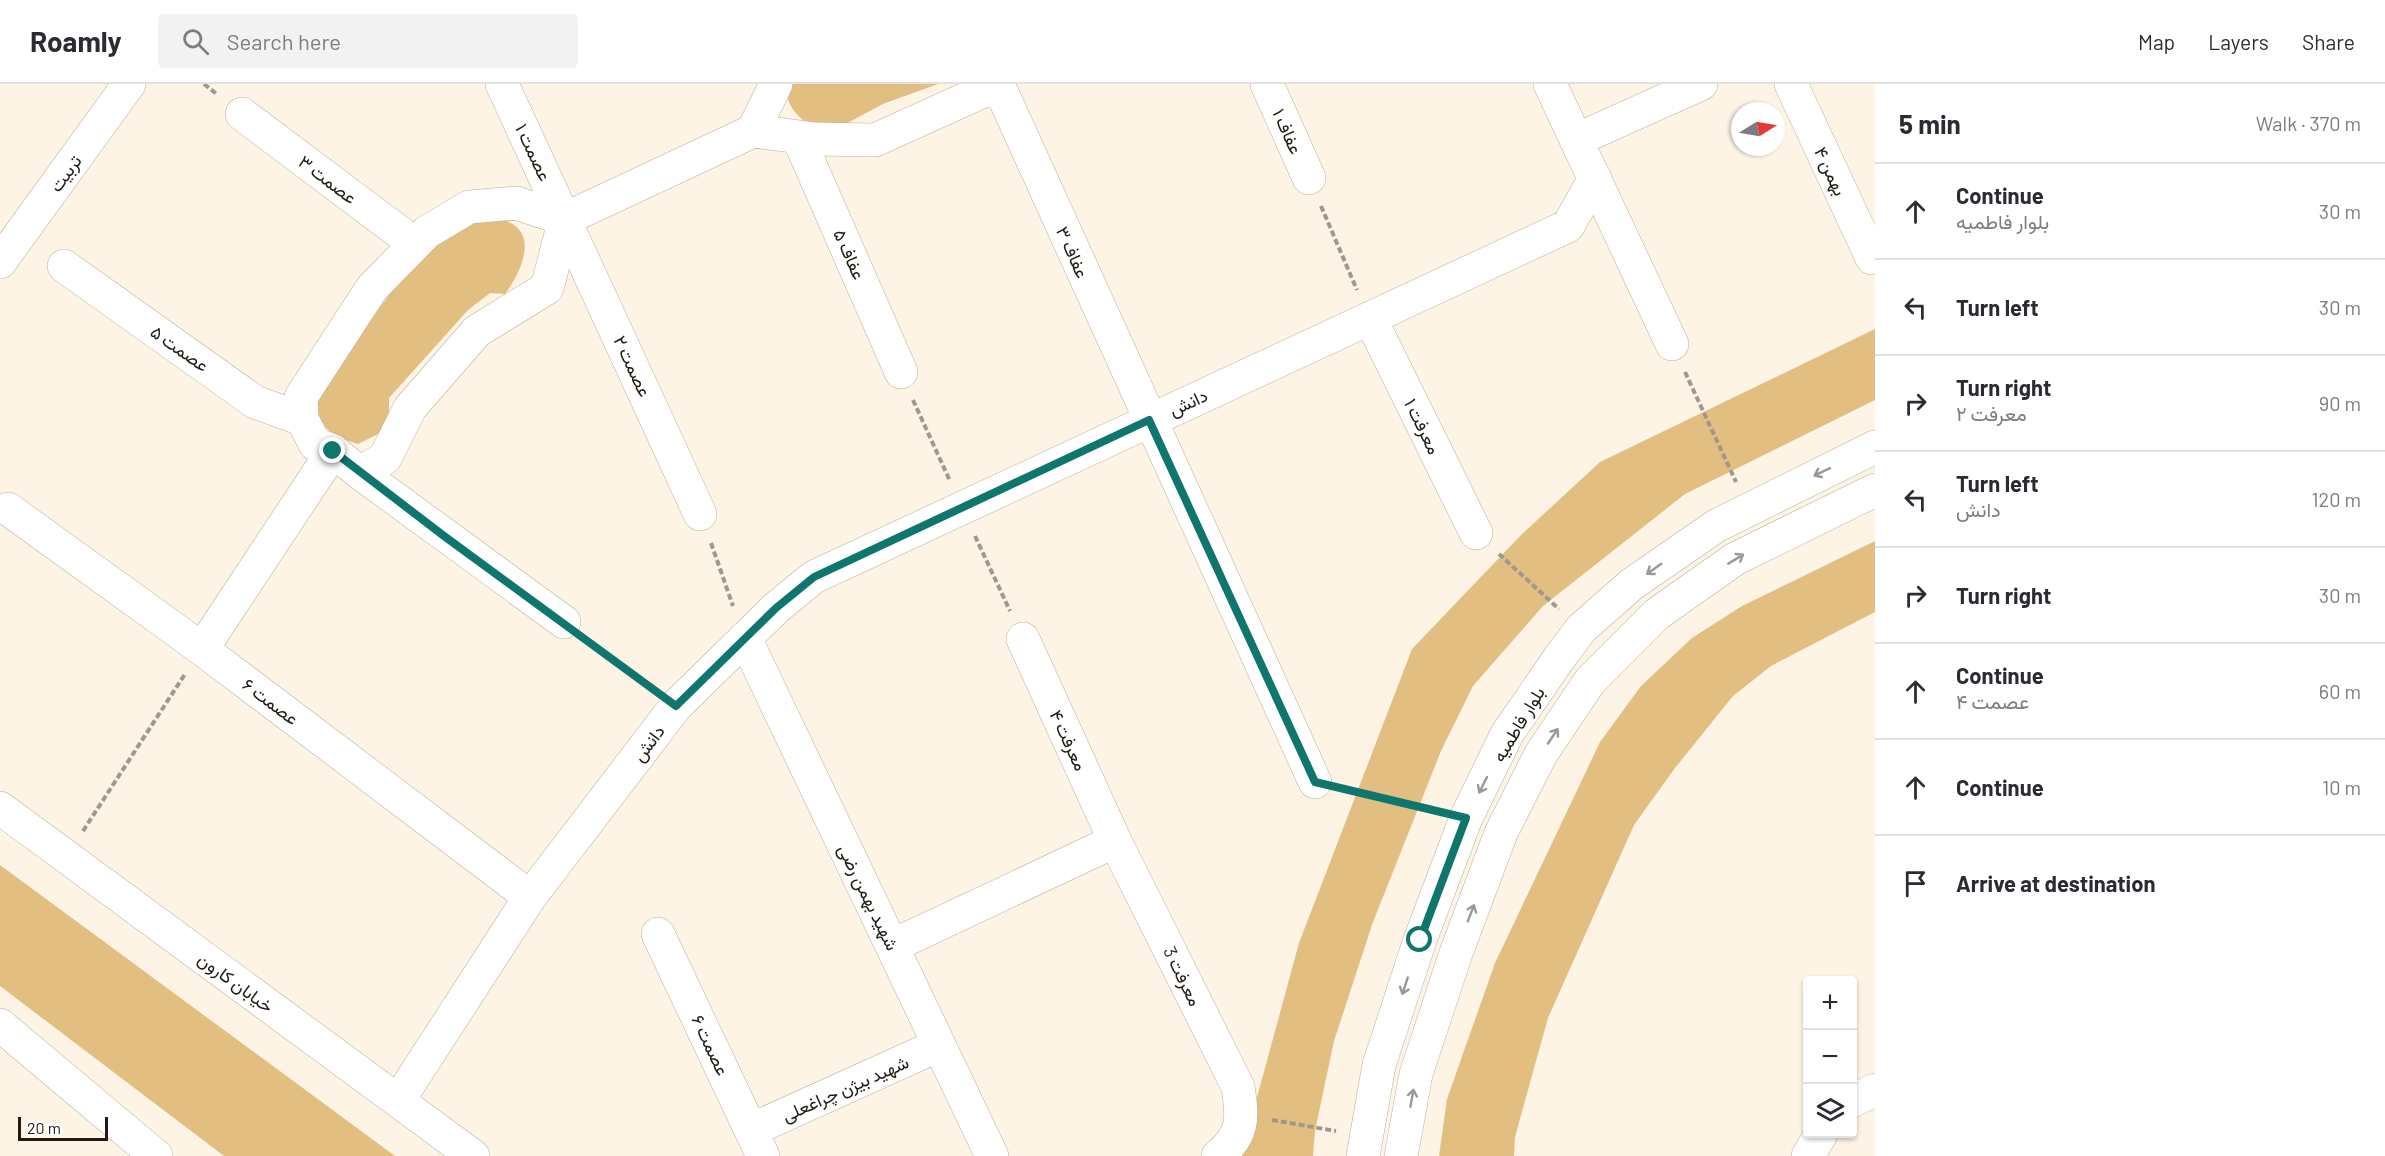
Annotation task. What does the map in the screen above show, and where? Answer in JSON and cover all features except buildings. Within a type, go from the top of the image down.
[{"type":"street","name":"تربیت","points":[[0,262],[10,226],[129,84]]},
{"type":"street","name":"عصمت ۱","points":[[502,84],[565,219]]},
{"type":"street","points":[[753,131],[776,84]]},
{"type":"street","points":[[564,622],[333,451],[315,444],[302,419],[301,397],[372,288],[427,232],[470,207],[516,203],[565,219],[753,131],[798,137],[875,140],[998,84]]},
{"type":"street","name":"عفاف ۳","points":[[998,84],[1315,782]]},
{"type":"street","name":"عفاف ۱","points":[[1267,84],[1308,178]]},
{"type":"street","points":[[1550,84],[1672,344]]},
{"type":"street","points":[[1576,140],[1701,84]]},
{"type":"street","name":"بهمن ۴","points":[[1791,84],[1872,258]]},
{"type":"street","name":"عصمت ۳","points":[[242,114],[415,244]]},
{"type":"street","name":"عفاف ۵","points":[[798,137],[901,372]]},
{"type":"street","name":"دانش","points":[[398,1101],[530,897],[676,706],[745,639],[814,577],[1568,226],[1595,178]]},
{"type":"street","points":[[360,473],[385,458],[410,408],[477,331],[546,288],[565,219]]},
{"type":"street","name":"عصمت ۲","points":[[565,219],[700,514]]},
{"type":"street","name":"عصمت ۵","points":[[64,266],[255,402],[302,419]]},
{"type":"street","name":"معرفت ۱","points":[[1370,318],[1476,533]]},
{"type":"street","name":"بلوار فاطمیه","points":[[1365,1147],[1379,1065],[1420,940],[1466,818],[1507,734],[1581,629],[1632,584],[1716,526],[1875,447]]},
{"type":"street","points":[[202,649],[333,451]]},
{"type":"street","name":"بلوار فاطمیه","points":[[1401,1156],[1416,1074],[1456,953],[1501,833],[1541,754],[1590,681],[1657,614],[1735,559],[1875,489]]},
{"type":"street","name":"عصمت ۶","points":[[8,509],[202,649],[530,897]]},
{"type":"street","name":"شهید بهمن رضی","points":[[745,639],[992,1156]]},
{"type":"street","name":"معرفت ۴","points":[[1023,639],[1115,841]]},
{"type":"street","name":"خیابان کارون","points":[[0,808],[472,1156]]},
{"type":"street","points":[[892,946],[1115,841]]},
{"type":"street","name":"معرفت 3","points":[[1115,841],[1238,1087],[1242,1114]]},
{"type":"street","name":"عصمت ۶","points":[[658,933],[757,1143]]},
{"type":"street","points":[[0,1025],[155,1156]]},
{"type":"street","name":"شهید بیژن چراغعلی","points":[[757,1143],[939,1046]]},
{"type":"street","points":[[1857,1099],[1875,1090]]},
{"type":"street","points":[[1218,1156],[1233,1144],[1242,1114]]},
{"type":"street","points":[[1808,1156],[1819,1138]]},
{"type":"path","points":[[1308,178],[1370,318]]},
{"type":"path","points":[[1672,344],[1749,509]]},
{"type":"path","points":[[901,372],[1023,639]]},
{"type":"path","points":[[700,514],[745,639]]},
{"type":"path","points":[[1476,533],[1581,629]]},
{"type":"path","points":[[564,622],[676,706]]},
{"type":"path","points":[[66,856],[202,649]]},
{"type":"path","points":[[1315,782],[1466,818]]},
{"type":"path","points":[[1242,1114],[1365,1147]]},
{"type":"shaded area","points":[[786,84],[938,84],[883,104],[840,127],[818,131],[795,112],[788,99]]},
{"type":"shaded area","points":[[497,218],[511,223],[524,239],[525,250],[522,261],[505,294],[490,293],[468,310],[389,398],[389,415],[380,433],[358,444],[334,436],[315,416],[316,395],[402,277],[443,239],[474,220]]},
{"type":"shaded area","points":[[1875,329],[1875,400],[1685,494],[1543,606],[1473,686],[1441,751],[1373,922],[1334,1041],[1315,1131],[1313,1156],[1241,1156],[1299,943],[1412,649],[1521,535],[1600,462]]},
{"type":"shaded area","points":[[1875,541],[1875,612],[1771,666],[1733,696],[1675,768],[1634,825],[1548,1018],[1515,1137],[1514,1156],[1439,1156],[1447,1099],[1495,963],[1600,742],[1641,686],[1692,638],[1742,606]]},
{"type":"shaded area","points":[[0,865],[395,1156],[224,1156],[0,986]]},
{"type":"route","points":[[333,451],[444,536],[676,706],[776,608],[814,577],[1149,420],[1315,782],[1466,818],[1420,940]]}]
